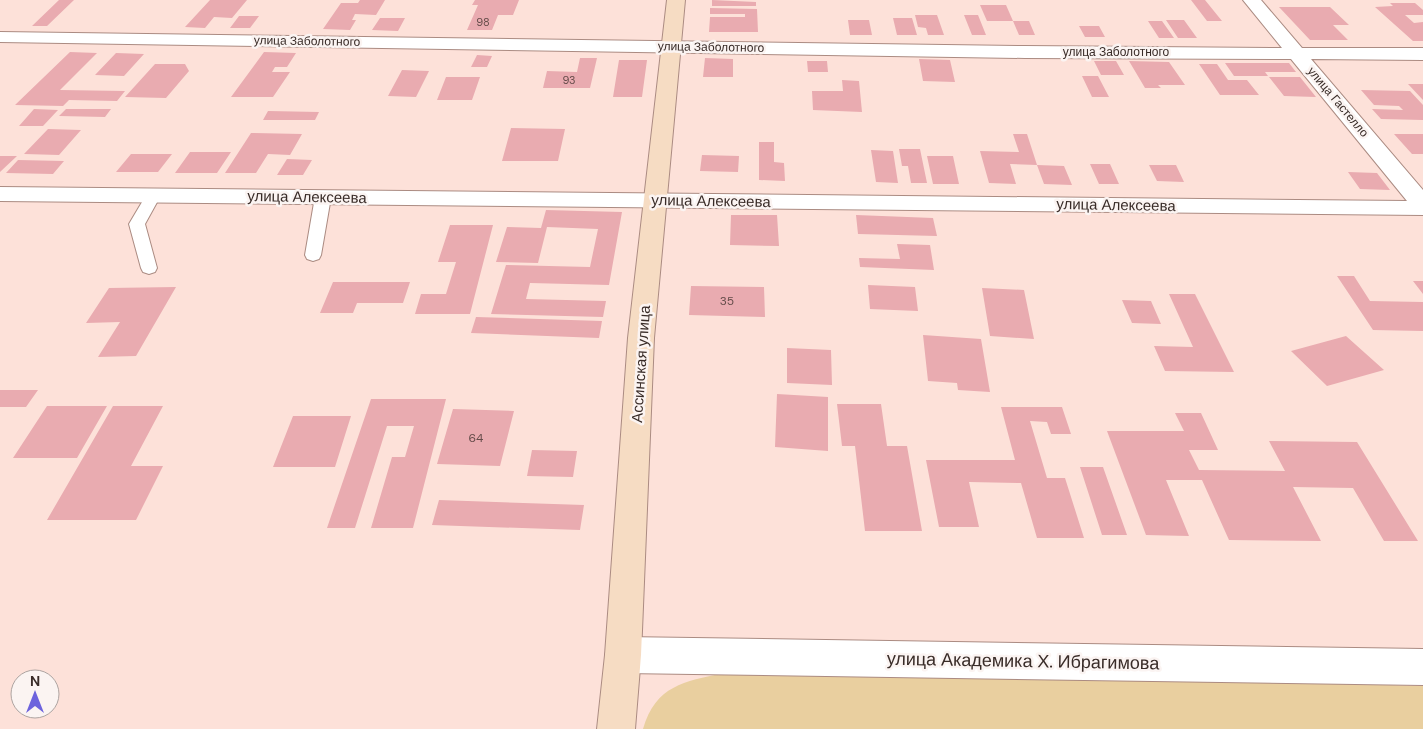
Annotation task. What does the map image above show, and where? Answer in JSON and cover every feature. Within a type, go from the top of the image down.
[{"type":"street","name":"Ассинская улица","points":[[616,729],[623,655],[641,338],[676,0]]},
{"type":"street","name":"улица Гастелло","points":[[1252,0],[1423,206]]},
{"type":"street","name":"улица Заболотного","points":[[0,38],[1025,52],[1423,54]]},
{"type":"street","name":"улица Алексеева","points":[[0,194],[1423,206]]},
{"type":"street","name":"улица Академика Х. Ибрагимова","points":[[623,655],[1423,667]]},
{"type":"lane","points":[[149,268],[137,224],[153,196]]},
{"type":"lane","points":[[313,254],[323,197]]},
{"type":"shaded area","points":[[723,673],[987,673],[1423,686],[1423,729],[643,729],[649,714],[664,694],[684,683]]},
{"type":"building","points":[[59,0],[74,0],[47,26],[32,26]]},
{"type":"building","points":[[210,0],[247,0],[232,18],[214,17],[205,28],[185,27]]},
{"type":"building","points":[[360,0],[385,0],[376,15],[355,14],[352,20],[356,20],[350,30],[323,29],[341,3],[358,3]]},
{"type":"building","points":[[475,0],[519,0],[513,15],[498,15],[492,30],[467,30],[478,5],[472,5]]},
{"type":"building","points":[[712,0],[756,2],[756,6],[712,6]]},
{"type":"building","points":[[1191,0],[1205,0],[1222,21],[1207,21]]},
{"type":"building","points":[[1390,3],[1415,3],[1423,10],[1423,15],[1405,15],[1414,23],[1423,22],[1423,41],[1413,41],[1375,7],[1393,6]]},
{"type":"building","points":[[980,5],[1006,5],[1013,21],[987,21]]},
{"type":"building","points":[[1279,7],[1330,7],[1349,25],[1333,25],[1348,40],[1310,40]]},
{"type":"building","points":[[710,8],[757,9],[758,32],[709,32],[710,17],[745,17],[745,14],[710,14]]},
{"type":"building","points":[[915,15],[937,15],[944,35],[928,35],[926,28],[918,27]]},
{"type":"building","points":[[964,15],[978,15],[986,35],[972,35]]},
{"type":"building","points":[[239,16],[259,16],[250,28],[230,28]]},
{"type":"building","points":[[380,18],[405,18],[398,31],[372,30]]},
{"type":"building","points":[[893,18],[912,18],[917,35],[897,35]]},
{"type":"building","points":[[848,20],[869,20],[872,35],[850,35]]},
{"type":"building","points":[[1166,20],[1184,20],[1197,38],[1178,38]]},
{"type":"building","points":[[1013,21],[1029,21],[1035,35],[1019,35]]},
{"type":"building","points":[[1148,21],[1162,21],[1174,38],[1159,38]]},
{"type":"building","points":[[1079,26],[1099,26],[1105,37],[1085,37]]},
{"type":"building","points":[[70,52],[97,53],[60,90],[125,91],[117,101],[69,100],[63,106],[15,105]]},
{"type":"building","points":[[264,52],[296,53],[287,67],[275,67],[272,72],[290,72],[273,97],[231,97]]},
{"type":"building","points":[[116,53],[144,54],[124,76],[95,75]]},
{"type":"building","points":[[477,55],[492,56],[487,67],[471,67]]},
{"type":"building","points":[[580,58],[597,58],[590,88],[543,88],[547,71],[577,72]]},
{"type":"building","points":[[705,58],[733,59],[733,77],[703,77]]},
{"type":"building","points":[[919,59],[950,60],[955,82],[923,81]]},
{"type":"building","points":[[619,60],[647,60],[642,97],[613,97]]},
{"type":"building","points":[[807,61],[827,61],[828,72],[808,72]]},
{"type":"building","points":[[1094,61],[1116,61],[1124,75],[1101,75]]},
{"type":"building","points":[[1129,61],[1169,62],[1185,85],[1158,85],[1161,88],[1145,88]]},
{"type":"building","points":[[1225,63],[1289,63],[1296,72],[1265,72],[1268,76],[1234,76]]},
{"type":"building","points":[[155,64],[185,64],[189,71],[166,98],[125,97]]},
{"type":"building","points":[[1199,64],[1217,64],[1228,80],[1247,80],[1259,95],[1220,95]]},
{"type":"building","points":[[402,70],[429,71],[416,97],[388,96]]},
{"type":"building","points":[[1082,76],[1098,76],[1109,97],[1092,97]]},
{"type":"building","points":[[446,77],[480,77],[472,100],[437,100]]},
{"type":"building","points":[[1269,77],[1300,77],[1316,97],[1284,96]]},
{"type":"building","points":[[842,80],[859,81],[862,112],[813,110],[812,91],[843,91]]},
{"type":"building","points":[[1408,84],[1423,84],[1423,100]]},
{"type":"building","points":[[1361,90],[1410,91],[1423,105],[1423,120],[1381,119],[1372,109],[1403,110],[1399,106],[1374,105]]},
{"type":"building","points":[[34,109],[58,110],[43,126],[19,126]]},
{"type":"building","points":[[66,109],[111,109],[105,117],[59,116]]},
{"type":"building","points":[[268,111],[319,112],[315,120],[263,120]]},
{"type":"building","points":[[511,128],[565,129],[558,161],[502,161]]},
{"type":"building","points":[[48,129],[81,130],[59,155],[24,154]]},
{"type":"building","points":[[251,133],[302,134],[290,155],[268,154],[256,173],[225,173]]},
{"type":"building","points":[[1013,134],[1027,134],[1037,165],[1010,164],[1016,184],[989,183],[980,151],[1019,152]]},
{"type":"building","points":[[1394,134],[1423,134],[1423,154],[1412,154]]},
{"type":"building","points":[[759,142],[774,142],[774,162],[784,163],[785,181],[759,180]]},
{"type":"building","points":[[899,149],[920,149],[927,183],[911,183],[908,166],[902,166]]},
{"type":"building","points":[[871,150],[893,151],[898,183],[876,182]]},
{"type":"building","points":[[190,152],[231,152],[217,173],[175,173]]},
{"type":"building","points":[[131,154],[172,154],[158,172],[116,172]]},
{"type":"building","points":[[702,155],[739,156],[738,172],[700,171]]},
{"type":"building","points":[[0,156],[17,156],[0,172]]},
{"type":"building","points":[[927,156],[953,156],[959,184],[933,184]]},
{"type":"building","points":[[287,159],[312,160],[303,175],[277,175]]},
{"type":"building","points":[[18,160],[64,161],[53,174],[6,173]]},
{"type":"building","points":[[1090,164],[1110,164],[1119,184],[1099,184]]},
{"type":"building","points":[[1037,165],[1064,166],[1072,185],[1044,184]]},
{"type":"building","points":[[1149,165],[1176,165],[1184,182],[1157,181]]},
{"type":"building","points":[[1348,172],[1377,173],[1390,190],[1360,189]]},
{"type":"building","points":[[546,210],[622,212],[609,285],[530,283],[526,299],[606,301],[603,317],[491,314],[506,265],[590,267],[598,229],[547,227],[538,263],[496,262],[507,227],[541,228]]},
{"type":"building","points":[[731,215],[777,215],[779,246],[730,245]]},
{"type":"building","points":[[856,215],[933,218],[937,236],[858,234]]},
{"type":"building","points":[[450,225],[493,225],[470,314],[415,314],[421,294],[446,294],[456,262],[438,262]]},
{"type":"building","points":[[897,244],[930,245],[934,270],[860,267],[859,258],[900,259]]},
{"type":"building","points":[[1337,276],[1354,276],[1370,301],[1423,302],[1423,331],[1373,330]]},
{"type":"building","points":[[1413,281],[1423,281],[1423,294]]},
{"type":"building","points":[[333,282],[410,282],[403,303],[357,303],[353,313],[320,313]]},
{"type":"building","points":[[868,285],[915,287],[918,311],[870,309]]},
{"type":"building","points":[[691,286],[764,287],[765,317],[689,315]]},
{"type":"building","points":[[176,287],[136,356],[98,357],[120,322],[86,323],[109,288]]},
{"type":"building","points":[[982,288],[1024,290],[1034,339],[990,336]]},
{"type":"building","points":[[1169,294],[1195,294],[1234,372],[1165,371],[1154,346],[1193,347]]},
{"type":"building","points":[[1122,300],[1151,301],[1161,324],[1132,323]]},
{"type":"building","points":[[476,317],[602,321],[599,338],[471,333]]},
{"type":"building","points":[[923,335],[981,339],[990,392],[958,390],[957,383],[928,381]]},
{"type":"building","points":[[1346,336],[1384,370],[1327,386],[1291,351]]},
{"type":"building","points":[[787,348],[831,350],[832,385],[787,383]]},
{"type":"building","points":[[0,390],[38,390],[26,407],[0,407]]},
{"type":"building","points":[[777,394],[828,397],[828,451],[775,447]]},
{"type":"building","points":[[371,399],[446,399],[413,528],[371,528],[392,457],[405,457],[414,426],[387,426],[355,528],[327,528]]},
{"type":"building","points":[[837,404],[881,404],[887,446],[907,446],[922,531],[865,531],[855,446],[842,446]]},
{"type":"building","points":[[47,406],[107,406],[77,458],[13,458]]},
{"type":"building","points":[[113,406],[163,406],[131,466],[163,466],[136,520],[47,520]]},
{"type":"building","points":[[1001,407],[1062,407],[1071,434],[1051,434],[1047,422],[1030,421],[1047,478],[1065,478],[1084,538],[1037,538],[1021,483],[969,482],[979,527],[939,527],[926,460],[1015,460]]},
{"type":"building","points":[[453,409],[514,411],[500,466],[437,464]]},
{"type":"building","points":[[1175,413],[1201,413],[1218,450],[1189,450],[1199,470],[1285,471],[1269,441],[1357,442],[1418,541],[1384,541],[1353,488],[1293,487],[1321,541],[1229,540],[1202,480],[1166,480],[1189,536],[1146,535],[1107,431],[1184,431]]},
{"type":"building","points":[[293,416],[351,416],[335,467],[273,467]]},
{"type":"building","points":[[532,450],[577,451],[573,477],[527,476]]},
{"type":"building","points":[[1080,467],[1103,467],[1127,535],[1102,535]]},
{"type":"building","points":[[439,500],[584,505],[580,530],[432,525]]}]
